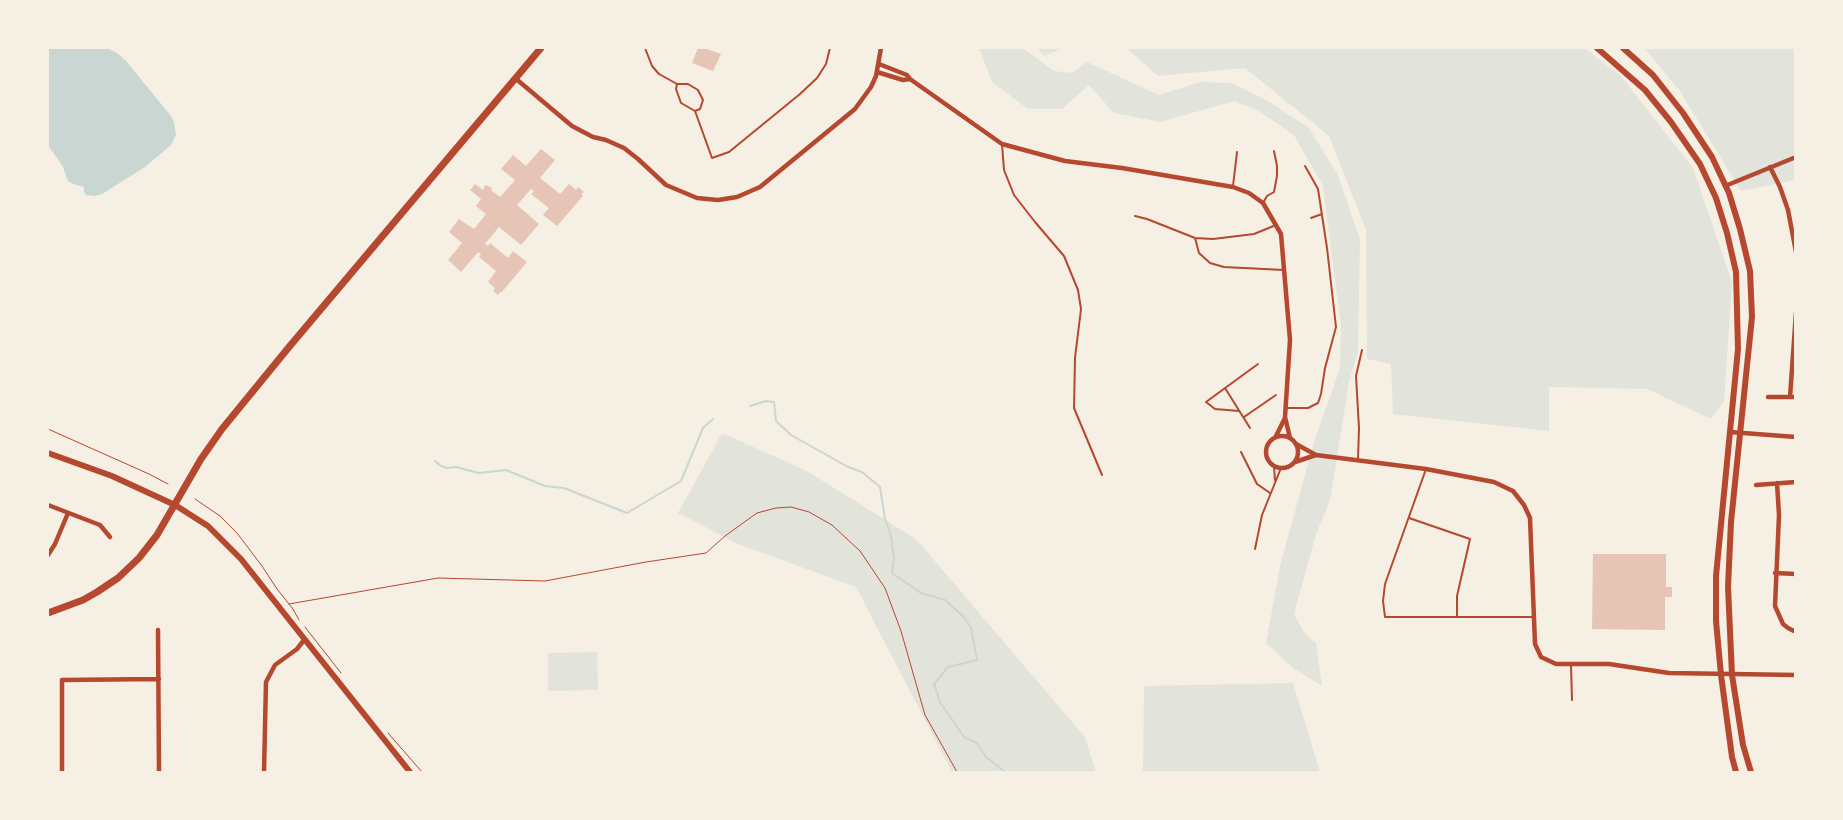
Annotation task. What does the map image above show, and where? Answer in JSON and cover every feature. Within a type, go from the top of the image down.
[{"type":"main road","points":[[48,613],[83,600],[118,578],[149,547],[201,460],[222,429],[541,48]]},
{"type":"main road","points":[[1597,48],[1645,90],[1672,122],[1700,164],[1716,198],[1736,272],[1738,349],[1716,576],[1716,621],[1721,675],[1732,757],[1736,772]]},
{"type":"main road","points":[[1623,48],[1653,75],[1683,113],[1712,157],[1725,186],[1740,229],[1750,271],[1752,318],[1731,522],[1728,587],[1732,675],[1743,745],[1752,772]]},
{"type":"main road","points":[[48,453],[112,476],[175,504],[208,526],[235,551],[410,772]]},
{"type":"street","points":[[515,78],[572,126],[594,137],[624,148],[666,185],[686,195],[718,200],[749,193],[773,177],[855,109],[871,87],[877,72],[881,48]]},
{"type":"street","points":[[879,64],[907,75],[1002,144],[1066,161],[1142,171],[1233,187],[1249,193],[1263,203],[1281,234],[1289,315],[1290,357],[1286,417],[1290,438]]},
{"type":"street","points":[[877,72],[902,80],[910,79]]},
{"type":"street","points":[[1725,186],[1796,157]]},
{"type":"street","points":[[1770,167],[1780,186],[1788,210],[1796,252]]},
{"type":"street","points":[[1768,396],[1793,397],[1796,313]]},
{"type":"street","points":[[1286,417],[1276,436],[1267,444],[1265,452],[1267,460],[1274,467],[1289,467],[1294,462],[1298,451],[1296,444]]},
{"type":"street","points":[[1730,432],[1796,437]]},
{"type":"street","points":[[1276,436],[1290,438],[1296,444],[1316,455],[1358,462],[1426,469],[1494,482],[1513,491],[1524,504],[1530,518],[1535,644],[1541,657],[1556,664],[1609,664],[1668,673],[1796,675]]},
{"type":"street","points":[[1294,462],[1316,455]]},
{"type":"street","points":[[1756,485],[1796,482]]},
{"type":"street","points":[[1777,483],[1779,515],[1774,597],[1777,612],[1788,628],[1796,632]]},
{"type":"street","points":[[48,505],[100,525],[110,538]]},
{"type":"street","points":[[48,555],[55,544],[68,513]]},
{"type":"street","points":[[1776,573],[1796,574]]},
{"type":"street","points":[[158,630],[159,772]]},
{"type":"street","points":[[264,772],[266,682],[275,665],[296,649],[304,640]]},
{"type":"street","points":[[61,674],[62,772]]},
{"type":"street","points":[[62,680],[159,679]]},
{"type":"lane","points":[[644,48],[652,66],[659,74],[677,84],[688,84],[698,90],[703,100],[700,109],[695,111]]},
{"type":"lane","points":[[677,84],[676,89],[681,103],[695,111],[712,158],[729,152],[800,94],[817,78],[826,64],[830,48]]},
{"type":"lane","points":[[1002,144],[1004,170],[1014,195],[1064,256],[1078,290],[1081,308],[1075,358],[1074,408],[1102,475]]},
{"type":"lane","points":[[1263,203],[1274,192],[1278,176],[1278,166],[1274,151]]},
{"type":"lane","points":[[1233,187],[1237,152]]},
{"type":"lane","points":[[1286,408],[1308,408],[1318,403],[1336,327],[1318,189],[1305,166]]},
{"type":"lane","points":[[1311,218],[1322,214]]},
{"type":"lane","points":[[1135,216],[1195,238],[1213,240],[1241,237],[1264,231],[1276,225]]},
{"type":"lane","points":[[1195,238],[1199,253],[1210,263],[1224,267],[1284,270]]},
{"type":"lane","points":[[1358,462],[1359,428],[1356,376],[1362,350]]},
{"type":"lane","points":[[1239,411],[1215,409],[1206,402],[1258,364]]},
{"type":"lane","points":[[1225,388],[1250,428]]},
{"type":"lane","points":[[1244,417],[1276,395]]},
{"type":"lane","points":[[1241,452],[1257,484],[1270,493]]},
{"type":"lane","points":[[1274,467],[1275,480]]},
{"type":"lane","points":[[1254,549],[1258,529],[1281,468]]},
{"type":"lane","points":[[1426,469],[1385,584],[1383,600],[1385,617],[1534,617]]},
{"type":"lane","points":[[1409,518],[1470,539],[1458,596],[1457,617]]},
{"type":"lane","points":[[1570,664],[1572,700]]},
{"type":"path","points":[[48,429],[168,484]]},
{"type":"path","points":[[195,499],[220,516],[237,533],[301,623],[344,677]]},
{"type":"path","points":[[289,604],[438,578],[545,581],[706,553],[725,536],[757,513],[791,506],[809,512],[832,525],[860,551],[885,588],[901,631],[924,715],[957,772]]},
{"type":"path","points":[[386,730],[422,772]]},
{"type":"shaded area","points":[[48,48],[107,48],[117,53],[126,61],[171,116],[176,135],[171,145],[145,167],[102,194],[95,196],[86,195],[84,187],[68,181],[63,167],[48,145]]},
{"type":"shaded area","points":[[979,48],[1023,48],[1054,71],[1072,73],[1087,62],[1159,95],[1200,82],[1232,83],[1268,101],[1309,128],[1337,173],[1360,239],[1358,351],[1349,382],[1330,501],[1316,534],[1294,614],[1305,634],[1316,643],[1322,686],[1293,668],[1266,643],[1281,562],[1315,439],[1340,368],[1341,327],[1323,186],[1294,135],[1260,112],[1235,101],[1160,122],[1114,113],[1089,85],[1062,109],[1028,109],[992,82]]},
{"type":"shaded area","points":[[1037,48],[1063,48],[1044,56]]},
{"type":"shaded area","points":[[1126,48],[1584,48],[1620,75],[1693,168],[1732,282],[1724,402],[1711,419],[1647,389],[1549,387],[1549,431],[1393,414],[1391,364],[1367,359],[1366,230],[1329,136],[1245,68],[1158,76]]},
{"type":"shaded area","points":[[1644,48],[1795,48],[1795,180],[1741,191],[1680,91]]},
{"type":"shaded area","points":[[722,433],[805,470],[916,539],[1085,737],[1096,772],[952,772],[856,587],[738,544],[678,513]]},
{"type":"shaded area","points":[[597,652],[598,690],[548,691],[548,653]]},
{"type":"shaded area","points":[[1293,683],[1320,772],[1143,772],[1144,686]]},
{"type":"building","points":[[698,48],[704,48],[721,54],[713,71],[692,63]]},
{"type":"building","points":[[541,149],[555,160],[540,178],[560,194],[569,184],[576,190],[578,187],[584,192],[581,194],[583,196],[557,226],[543,215],[549,208],[531,194],[534,191],[531,189],[517,205],[539,224],[521,245],[499,227],[485,244],[488,246],[490,243],[508,258],[513,251],[527,262],[498,295],[493,291],[495,288],[488,282],[496,271],[479,257],[481,254],[478,252],[461,272],[448,260],[462,243],[449,232],[459,219],[474,229],[486,214],[476,206],[481,199],[470,190],[475,184],[483,190],[485,185],[492,188],[491,190],[500,197],[515,180],[501,169],[513,155],[526,166]]},
{"type":"building","points":[[1593,554],[1666,554],[1666,587],[1672,587],[1672,597],[1665,597],[1665,630],[1592,629]]},
{"type":"waterway","points":[[750,406],[766,401],[774,402],[776,421],[791,435],[848,467],[862,472],[880,487],[885,519],[891,536],[894,558],[892,573],[921,593],[945,600],[964,617],[971,628],[977,660],[948,667],[934,684],[940,702],[964,737],[977,743],[985,756],[1005,772]]},
{"type":"waterway","points":[[435,461],[447,468],[456,467],[479,473],[506,470],[545,486],[564,488],[627,513],[681,481],[703,428],[713,419]]}]
